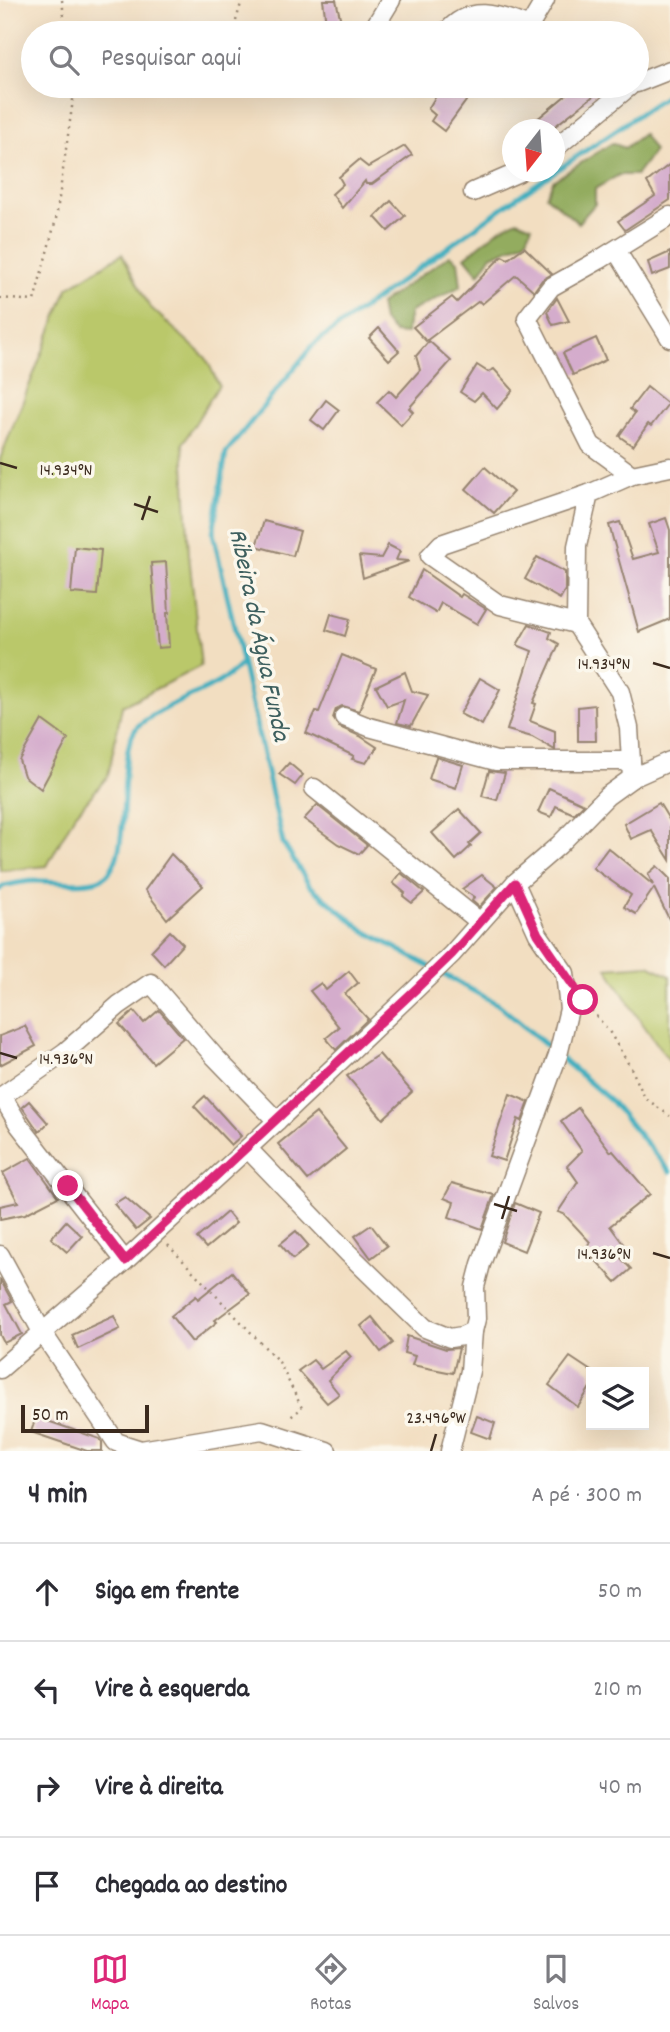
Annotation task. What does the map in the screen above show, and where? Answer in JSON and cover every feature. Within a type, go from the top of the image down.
[{"type":"street","points":[[378,21],[391,0]]},
{"type":"street","points":[[533,21],[545,0]]},
{"type":"street","points":[[455,21],[477,13],[514,21]]},
{"type":"street","points":[[649,78],[670,70]]},
{"type":"street","points":[[565,141],[616,98]]},
{"type":"street","points":[[472,192],[502,179]]},
{"type":"street","points":[[632,475],[591,445],[527,318],[551,287],[670,216]]},
{"type":"street","points":[[616,250],[670,338]]},
{"type":"street","points":[[576,624],[500,606],[430,556],[441,544],[589,494],[632,475],[670,467]]},
{"type":"street","points":[[0,1369],[125,1261],[248,1149],[452,954],[515,883],[559,845],[631,770],[629,728],[620,692],[576,624],[576,545],[589,494]]},
{"type":"street","points":[[344,717],[382,731],[496,761],[631,770],[670,761]]},
{"type":"street","points":[[314,788],[480,922]]},
{"type":"street","points":[[450,1451],[470,1371],[476,1319],[475,1287],[481,1264],[558,1055],[569,1009],[565,973],[538,934],[515,883]]},
{"type":"street","points":[[125,1261],[19,1125],[1,1097],[65,1052],[119,1005],[151,983],[214,1056],[277,1121]]},
{"type":"street","points":[[248,1149],[425,1328],[450,1338],[473,1331]]},
{"type":"street","points":[[0,1255],[42,1332],[116,1442],[141,1450],[262,1430],[327,1451]]},
{"type":"path","points":[[62,0],[65,21]]},
{"type":"path","points":[[236,21],[242,0]]},
{"type":"path","points":[[0,298],[34,301],[56,219],[73,98]]},
{"type":"path","points":[[583,1000],[608,1031],[632,1070],[645,1098],[670,1116]]},
{"type":"path","points":[[156,1232],[279,1362],[302,1408],[271,1432]]},
{"type":"green space","points":[[643,134],[654,151],[636,175],[619,175],[595,189],[595,204],[578,223],[546,196],[553,182],[565,182],[565,173],[612,143],[625,148]]},
{"type":"green space","points":[[517,220],[532,226],[526,241],[491,256],[479,274],[465,257],[501,228]]},
{"type":"green space","points":[[122,254],[149,306],[206,358],[219,385],[183,443],[189,555],[201,666],[122,706],[108,776],[74,816],[47,866],[0,871],[0,459],[68,288]]},
{"type":"green space","points":[[450,255],[458,261],[461,286],[410,312],[406,334],[395,333],[383,321],[380,304]]},
{"type":"green space","points":[[649,965],[670,976],[670,1062],[607,968]]},
{"type":"building","points":[[323,0],[336,0],[341,21],[326,21]]},
{"type":"building","points":[[435,98],[468,98],[444,131],[431,121],[435,115],[428,109]]},
{"type":"building","points":[[563,98],[591,98],[564,119],[537,119]]},
{"type":"building","points":[[405,146],[412,155],[372,184],[366,184],[365,181],[342,208],[332,194],[343,184],[339,177],[359,160],[368,167]]},
{"type":"building","points":[[670,164],[670,200],[625,230],[618,221],[655,196],[647,182]]},
{"type":"building","points":[[391,201],[405,216],[388,231],[375,217]]},
{"type":"building","points":[[524,247],[552,274],[542,280],[534,291],[516,275],[482,304],[479,301],[426,341],[413,327],[452,297],[457,302],[502,256],[508,259]]},
{"type":"building","points":[[670,252],[670,269],[652,276],[648,262]]},
{"type":"building","points":[[557,298],[569,321],[553,325],[547,312]]},
{"type":"building","points":[[379,328],[399,351],[389,360],[369,338]]},
{"type":"building","points":[[596,338],[606,360],[573,375],[563,353]]},
{"type":"building","points":[[429,341],[451,361],[409,408],[413,412],[401,425],[377,402],[389,390],[396,397],[420,370],[416,356]]},
{"type":"building","points":[[477,365],[488,372],[494,369],[513,390],[497,409],[482,393],[474,401],[460,392]]},
{"type":"building","points":[[647,387],[668,404],[651,426],[648,424],[633,446],[619,436],[635,413],[630,409]]},
{"type":"building","points":[[326,400],[339,410],[324,430],[311,420]]},
{"type":"building","points":[[485,467],[513,492],[494,513],[466,489]]},
{"type":"building","points":[[666,518],[670,530],[670,619],[639,632],[609,525],[620,522],[633,559],[659,552],[649,524]]},
{"type":"building","points":[[264,521],[300,531],[293,556],[256,546]]},
{"type":"building","points":[[388,545],[400,551],[396,560],[409,561],[363,578],[359,556],[381,558]]},
{"type":"building","points":[[75,547],[101,550],[97,595],[71,593]]},
{"type":"building","points":[[537,557],[565,572],[565,590],[560,599],[525,579]]},
{"type":"building","points":[[166,562],[169,647],[158,648],[151,563]]},
{"type":"building","points":[[422,570],[460,597],[462,594],[486,609],[477,624],[441,603],[436,613],[409,597]]},
{"type":"building","points":[[331,614],[350,619],[345,636],[326,630]]},
{"type":"building","points":[[529,624],[551,632],[549,638],[559,644],[533,703],[536,704],[530,721],[555,731],[555,750],[532,737],[507,730],[532,651],[517,645]]},
{"type":"building","points":[[342,655],[376,669],[359,711],[342,706],[336,709],[333,718],[339,727],[377,747],[366,763],[352,759],[354,756],[306,733],[316,711],[319,712]]},
{"type":"building","points":[[405,672],[412,691],[428,695],[411,726],[397,723],[404,700],[387,706],[376,686]]},
{"type":"building","points":[[480,678],[500,690],[482,725],[460,714]]},
{"type":"building","points":[[595,705],[596,741],[578,741],[578,707]]},
{"type":"building","points":[[42,720],[68,739],[41,789],[24,776],[19,760]]},
{"type":"building","points":[[436,757],[463,765],[456,788],[429,779]]},
{"type":"building","points":[[289,763],[303,775],[295,785],[279,774]]},
{"type":"building","points":[[489,771],[505,773],[497,800],[482,796]]},
{"type":"building","points":[[549,788],[584,804],[574,814],[556,806],[551,817],[538,812]]},
{"type":"building","points":[[659,803],[670,821],[670,860],[651,830],[631,839],[624,824]]},
{"type":"building","points":[[317,805],[367,845],[359,854],[338,844],[304,819]]},
{"type":"building","points":[[459,809],[481,833],[456,860],[432,833]]},
{"type":"building","points":[[608,848],[653,885],[648,874],[657,866],[670,879],[670,921],[654,888],[636,914],[624,907],[631,895],[593,868]]},
{"type":"building","points":[[171,854],[203,886],[167,919],[145,890]]},
{"type":"building","points":[[401,873],[424,892],[412,903],[393,883]]},
{"type":"building","points":[[482,875],[497,887],[479,907],[472,901],[474,897],[462,889]]},
{"type":"building","points":[[170,931],[183,944],[164,965],[151,951]]},
{"type":"building","points":[[349,971],[358,983],[345,994],[368,1019],[336,1050],[326,1038],[339,1027],[310,991],[321,983],[326,990]]},
{"type":"building","points":[[159,1010],[183,1038],[153,1063],[119,1024],[134,1011],[144,1023]]},
{"type":"building","points":[[25,1026],[36,1046],[0,1065],[0,1036]]},
{"type":"building","points":[[379,1054],[412,1092],[383,1119],[347,1076]]},
{"type":"building","points":[[510,1094],[529,1102],[522,1121],[518,1119],[504,1161],[489,1156]]},
{"type":"building","points":[[205,1096],[241,1136],[231,1145],[194,1106]]},
{"type":"building","points":[[29,1101],[48,1123],[39,1132],[22,1107]]},
{"type":"building","points":[[578,1108],[611,1152],[613,1151],[650,1194],[610,1226],[627,1249],[620,1257],[631,1269],[616,1282],[585,1249],[590,1242],[564,1214],[558,1212],[578,1182],[567,1166],[582,1151],[561,1121]]},
{"type":"building","points":[[316,1113],[346,1149],[308,1180],[278,1144]]},
{"type":"building","points":[[30,1158],[58,1197],[25,1214],[0,1219],[0,1206],[18,1202],[3,1173]]},
{"type":"building","points":[[452,1183],[494,1195],[482,1229],[449,1217],[454,1202],[444,1198]]},
{"type":"building","points":[[125,1197],[150,1219],[136,1230],[114,1204]]},
{"type":"building","points":[[515,1203],[539,1213],[524,1251],[502,1242]]},
{"type":"building","points":[[227,1212],[236,1223],[206,1248],[197,1238]]},
{"type":"building","points":[[66,1221],[82,1236],[67,1252],[51,1238]]},
{"type":"building","points":[[371,1225],[387,1246],[371,1258],[355,1236]]},
{"type":"building","points":[[296,1231],[309,1246],[293,1259],[280,1244]]},
{"type":"building","points":[[232,1272],[250,1294],[215,1320],[217,1322],[192,1342],[171,1316]]},
{"type":"building","points":[[0,1279],[12,1301],[6,1304],[22,1334],[4,1343],[0,1335]]},
{"type":"building","points":[[114,1316],[120,1329],[78,1349],[72,1335]]},
{"type":"building","points":[[372,1317],[393,1343],[381,1352],[361,1326]]},
{"type":"building","points":[[407,1336],[446,1349],[459,1348],[453,1373],[412,1365],[415,1356],[404,1353]]},
{"type":"building","points":[[346,1351],[351,1357],[328,1380],[339,1394],[327,1403],[298,1371],[313,1360],[321,1369]]},
{"type":"building","points":[[570,1357],[586,1368],[586,1394],[578,1407],[549,1385]]},
{"type":"building","points":[[477,1416],[495,1423],[490,1439],[471,1432]]},
{"type":"building","points":[[36,1417],[100,1439],[102,1451],[87,1451],[31,1432]]},
{"type":"waterway","name":"Ribeira da Água Funda","points":[[554,1052],[499,1005],[363,930],[310,886],[283,843],[213,533],[226,453],[314,344],[513,200],[670,93]]},
{"type":"waterway","points":[[0,889],[3,886],[30,881],[90,882],[98,880],[110,871],[117,856],[121,835],[126,765],[135,730],[144,721],[224,679],[242,663]]},
{"type":"waterway","name":"Ribeira da Água Funda","points":[[561,1058],[611,1101],[670,1172]]},
{"type":"route","points":[[68,1186],[125,1261],[248,1149],[417,988],[452,954],[515,883],[538,934],[583,1000]]}]
